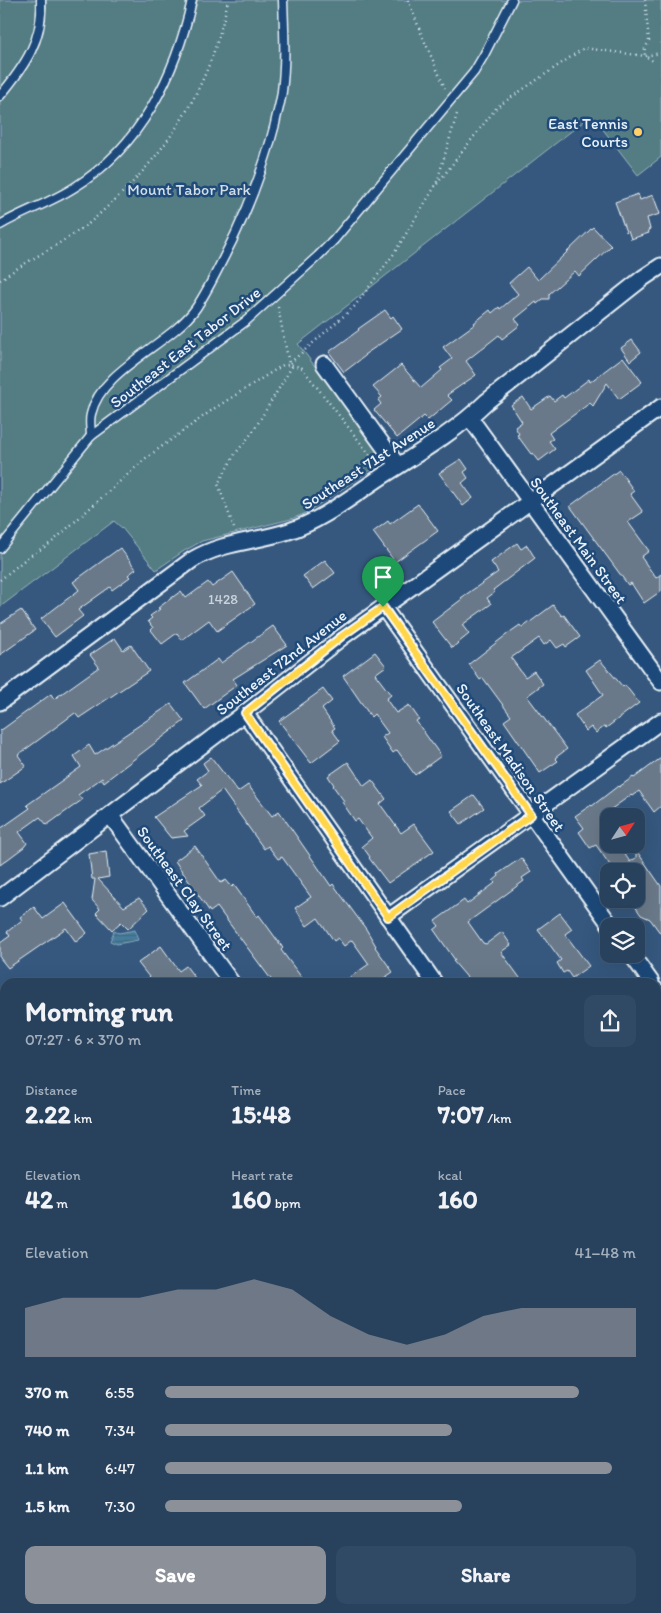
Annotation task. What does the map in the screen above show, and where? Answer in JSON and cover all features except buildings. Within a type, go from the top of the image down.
[{"type":"street","name":"Southeast 71st Avenue","points":[[0,702],[192,560],[217,548],[289,531],[309,522],[322,516],[398,466],[470,418],[486,402],[643,278],[661,266]]},
{"type":"street","points":[[324,364],[398,466]]},
{"type":"street","name":"Southeast 72nd Avenue","points":[[0,898],[245,713],[342,636],[661,408]]},
{"type":"street","name":"Southeast Main Street","points":[[470,418],[661,682]]},
{"type":"street","name":"Southeast Madison Street","points":[[383,607],[605,918]]},
{"type":"street","points":[[245,713],[431,978]]},
{"type":"street","points":[[388,917],[661,721]]},
{"type":"street","name":"Southeast Clay Street","points":[[110,815],[228,978]]},
{"type":"street","points":[[637,963],[648,978]]},
{"type":"lane","points":[[0,96],[20,72],[33,50],[42,13],[41,0]]},
{"type":"lane","points":[[0,225],[76,187],[101,168],[134,134],[154,104],[167,78],[184,34],[192,0]]},
{"type":"lane","points":[[90,436],[90,415],[95,401],[100,394],[125,369],[173,331],[195,310],[224,256],[250,201],[266,155],[282,93],[283,0]]},
{"type":"lane","name":"Southeast East Tabor Drive","points":[[0,548],[90,436],[239,326],[334,240],[480,64],[512,0]]},
{"type":"path","points":[[0,280],[88,224],[137,178],[158,154],[184,118],[199,88],[216,50],[228,0]]},
{"type":"path","points":[[408,0],[457,114],[436,185]]},
{"type":"path","points":[[645,0],[649,41],[644,48],[645,56]]},
{"type":"path","points":[[0,580],[28,557],[51,543],[121,480],[181,432],[250,385],[288,364],[354,307],[393,256],[436,185],[497,107],[584,48],[645,56],[661,53]]},
{"type":"path","points":[[645,56],[654,61]]},
{"type":"path","points":[[275,294],[288,364]]},
{"type":"path","points":[[288,364],[302,368],[361,445],[374,458]]},
{"type":"path","points":[[233,544],[234,529],[218,484],[235,454],[252,433],[293,364]]},
{"type":"green space","name":"Mount Tabor Park","points":[[0,0],[661,0],[661,157],[638,175],[592,115],[298,344],[386,460],[304,514],[291,519],[202,541],[156,570],[122,528],[114,521],[0,607]]},
{"type":"shaded area","points":[[135,930],[138,940],[117,944],[110,941],[114,931],[119,933]]},
{"type":"place","name":"East Tennis Courts","points":[[638,132]]},
{"type":"route","points":[[383,607],[531,815],[388,917],[245,713],[342,636],[383,607]]}]
